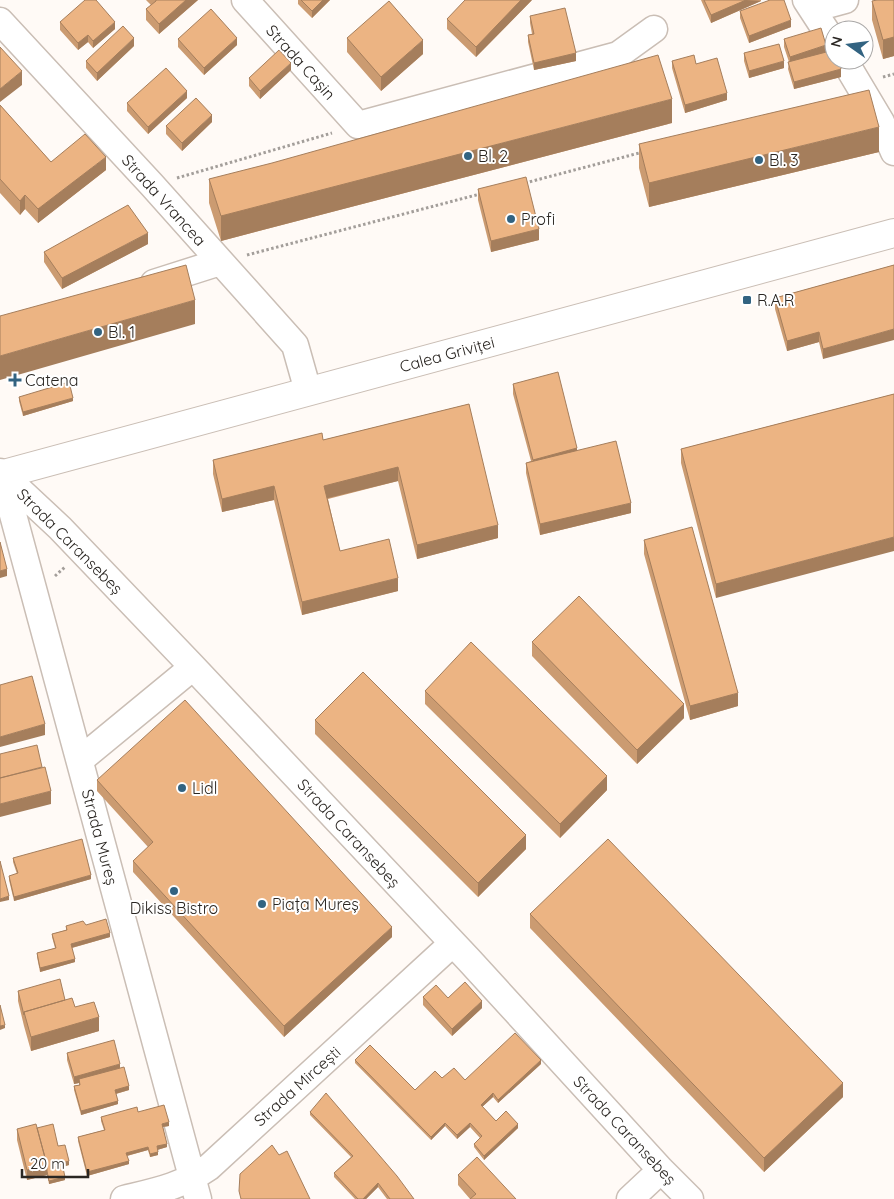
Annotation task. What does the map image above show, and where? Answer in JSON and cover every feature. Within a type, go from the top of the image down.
[{"type":"main road","name":"Calea Griviței","points":[[1,474],[894,233]]},
{"type":"street","name":"Strada Cașin","points":[[245,0],[358,125]]},
{"type":"street","points":[[824,27],[809,4],[845,0]]},
{"type":"street","name":"Strada Vrancea","points":[[0,21],[152,185],[295,346],[308,391]]},
{"type":"street","points":[[358,125],[618,55],[654,28]]},
{"type":"street","points":[[850,70],[882,122],[894,152]]},
{"type":"street","points":[[128,292],[220,262]]},
{"type":"street","name":"Strada Caransebeș","points":[[1,474],[81,550],[193,667],[453,943],[661,1170],[690,1199]]},
{"type":"street","name":"Strada Mureș","points":[[1,474],[195,1189]]},
{"type":"street","points":[[80,760],[193,667]]},
{"type":"street","name":"Strada Mircești","points":[[124,1199],[174,1186],[195,1189],[209,1167],[453,943]]},
{"type":"street","points":[[630,1199],[661,1170]]},
{"type":"path","points":[[152,185],[358,125]]},
{"type":"path","points":[[519,184],[644,152]]},
{"type":"path","points":[[220,262],[480,194]]},
{"type":"path","points":[[35,597],[81,550]]},
{"type":"building","points":[[85,0],[96,0],[115,22],[93,41],[88,35],[78,43],[60,22]]},
{"type":"building","points":[[156,0],[186,0],[159,24],[146,9]]},
{"type":"building","points":[[301,0],[323,0],[312,11]]},
{"type":"building","points":[[465,0],[521,0],[476,47],[447,19]]},
{"type":"building","points":[[704,0],[746,0],[711,15]]},
{"type":"building","points":[[770,0],[784,0],[791,20],[749,36],[740,11]]},
{"type":"building","points":[[894,0],[894,37],[883,40],[872,1]]},
{"type":"building","points":[[389,1],[423,40],[381,77],[347,38]]},
{"type":"building","points":[[565,8],[576,53],[534,63],[528,35],[534,34],[530,16]]},
{"type":"building","points":[[211,9],[237,38],[204,68],[178,39]]},
{"type":"building","points":[[123,26],[134,38],[97,73],[86,61]]},
{"type":"building","points":[[821,28],[824,46],[790,57],[784,39]]},
{"type":"building","points":[[779,44],[784,61],[749,71],[744,53]]},
{"type":"building","points":[[0,47],[22,71],[0,89]]},
{"type":"building","points":[[279,50],[291,63],[260,91],[249,78]]},
{"type":"building","points":[[824,53],[824,70],[837,70],[794,82],[788,62]]},
{"type":"building","points":[[658,55],[672,99],[221,216],[209,179],[272,163]]},
{"type":"building","points":[[694,55],[696,64],[717,58],[727,93],[685,105],[672,61]]},
{"type":"building","points":[[166,68],[187,91],[148,127],[127,103]]},
{"type":"building","points":[[869,90],[879,127],[649,183],[639,144]]},
{"type":"building","points":[[196,98],[212,115],[182,143],[166,126]]},
{"type":"building","points":[[0,105],[51,162],[85,134],[106,157],[38,209],[25,195],[20,201],[0,179]]},
{"type":"building","points":[[526,177],[539,229],[491,241],[478,189]]},
{"type":"building","points":[[128,205],[148,233],[62,278],[44,252]]},
{"type":"building","points":[[186,265],[195,300],[0,356],[0,316]]},
{"type":"building","points":[[894,265],[894,329],[823,349],[819,332],[787,341],[775,298]]},
{"type":"building","points":[[558,372],[577,448],[533,460],[513,384]]},
{"type":"building","points":[[69,382],[73,398],[23,412],[19,397]]},
{"type":"building","points":[[894,394],[894,537],[716,584],[681,449]]},
{"type":"building","points":[[469,404],[498,525],[417,545],[398,467],[324,486],[340,551],[389,539],[398,578],[302,602],[274,486],[222,499],[213,460],[322,433],[323,440]]},
{"type":"building","points":[[616,441],[631,503],[540,524],[526,463]]},
{"type":"building","points":[[692,527],[738,693],[690,706],[644,540]]},
{"type":"building","points":[[0,542],[7,569],[0,571]]},
{"type":"building","points":[[579,596],[684,704],[637,750],[532,642]]},
{"type":"building","points":[[471,642],[607,776],[560,824],[425,691]]},
{"type":"building","points":[[363,672],[526,835],[478,883],[315,720]]},
{"type":"building","points":[[32,676],[45,724],[0,737],[0,685]]},
{"type":"building","name":"Piața Mureș","points":[[185,700],[392,927],[284,1026],[133,861],[153,842],[97,780]]},
{"type":"building","points":[[37,745],[42,767],[0,778],[0,754]]},
{"type":"building","points":[[45,767],[51,791],[0,804],[0,778]]},
{"type":"building","points":[[82,839],[91,875],[14,897],[9,876],[18,873],[13,858]]},
{"type":"building","points":[[608,839],[843,1083],[764,1158],[530,914]]},
{"type":"building","points":[[0,861],[9,896],[0,899]]},
{"type":"building","points":[[106,919],[110,933],[71,944],[75,959],[40,968],[37,953],[56,948],[52,934],[67,930],[66,926],[83,921],[86,925]]},
{"type":"building","points":[[60,979],[65,1000],[24,1012],[24,1015],[18,991]]},
{"type":"building","points":[[465,982],[482,1001],[452,1029],[423,997],[436,985],[448,998]]},
{"type":"building","points":[[72,998],[75,1007],[94,1002],[99,1017],[31,1037],[24,1012]]},
{"type":"building","points":[[0,1005],[5,1025],[0,1026]]},
{"type":"building","points":[[515,1033],[541,1060],[498,1100],[493,1093],[481,1105],[496,1121],[506,1111],[518,1124],[484,1156],[474,1144],[482,1136],[470,1123],[457,1135],[445,1123],[431,1137],[355,1060],[370,1045],[415,1090],[435,1071],[442,1078],[454,1068],[465,1080]]},
{"type":"building","points":[[114,1040],[120,1064],[74,1077],[67,1053]]},
{"type":"building","points":[[124,1067],[129,1086],[115,1090],[118,1101],[81,1111],[74,1086],[80,1085],[79,1079]]},
{"type":"building","points":[[326,1093],[397,1176],[414,1199],[390,1199],[378,1183],[363,1199],[358,1199],[334,1173],[353,1156],[310,1112]]},
{"type":"building","points":[[164,1105],[169,1122],[162,1124],[167,1144],[157,1146],[158,1152],[150,1154],[148,1147],[126,1153],[129,1161],[87,1172],[78,1137],[105,1130],[101,1117],[137,1107],[138,1112]]},
{"type":"building","points":[[36,1124],[47,1165],[27,1170],[17,1129]]},
{"type":"building","points":[[53,1124],[58,1146],[65,1145],[69,1161],[62,1163],[65,1177],[49,1181],[47,1165],[37,1128]]},
{"type":"building","points":[[272,1145],[279,1155],[287,1151],[310,1199],[241,1199],[239,1191],[240,1174]]},
{"type":"building","points":[[477,1157],[516,1199],[470,1199],[476,1194],[458,1175]]},
{"type":"place","name":"Bl. 2","points":[[468,156]]},
{"type":"place","name":"Bl. 3","points":[[759,160]]},
{"type":"place","name":"Profi","points":[[511,219]]},
{"type":"place","name":"R.A.R","points":[[747,300]]},
{"type":"place","name":"Bl. 1","points":[[98,332]]},
{"type":"place","name":"Catena","points":[[15,380]]},
{"type":"place","name":"Lidl","points":[[182,788]]},
{"type":"place","name":"Dikiss Bistro","points":[[174,891]]},
{"type":"place","name":"Piața Mureș","points":[[262,904]]}]
